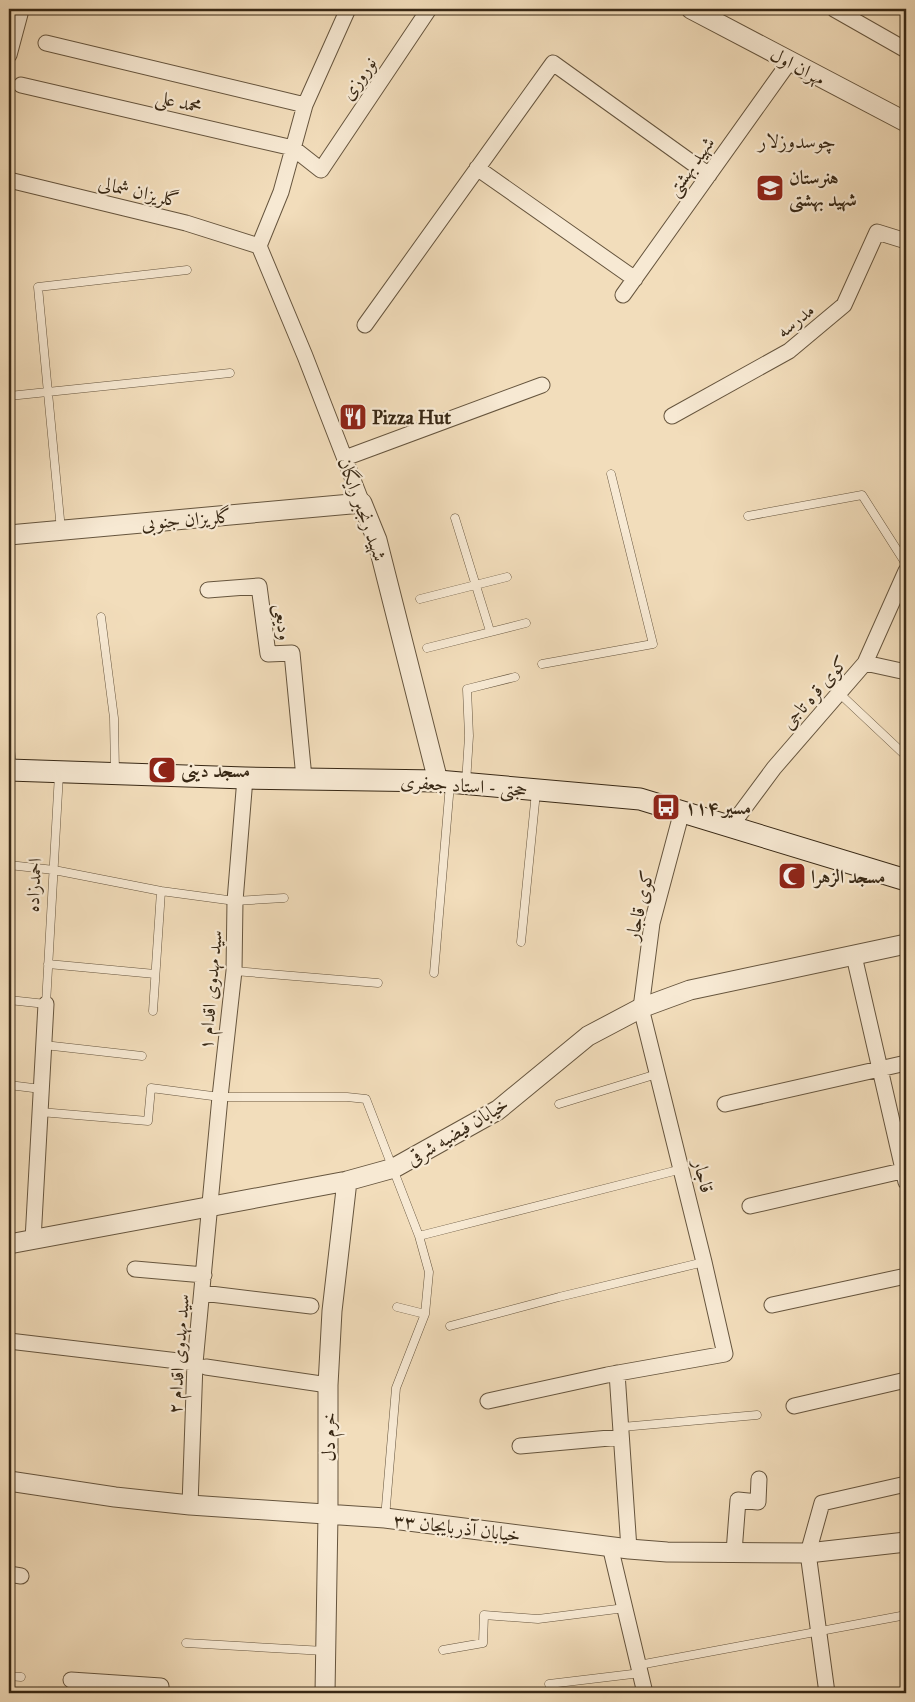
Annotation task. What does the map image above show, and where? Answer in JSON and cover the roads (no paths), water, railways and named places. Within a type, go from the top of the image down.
[{"type":"main road","name":"حجتی - استاد جعفری","points":[[10,770],[244,778],[451,782],[640,800],[732,826],[906,880]]},
{"type":"street","points":[[259,246],[280,192],[304,104],[348,9]]},
{"type":"street","name":"نوروزی","points":[[321,170],[428,9]]},
{"type":"street","name":"مهران اول","points":[[691,9],[906,122]]},
{"type":"street","points":[[834,9],[906,50]]},
{"type":"street","points":[[9,56],[20,14]]},
{"type":"street","points":[[46,43],[304,104]]},
{"type":"street","name":"شهید بهشتی","points":[[623,295],[790,61]]},
{"type":"street","points":[[365,325],[553,63],[709,175]]},
{"type":"street","name":"محمد علی","points":[[21,85],[292,148],[321,170]]},
{"type":"street","points":[[478,168],[635,279]]},
{"type":"street","name":"گلریزان شمالی","points":[[9,180],[186,223],[259,246]]},
{"type":"street","name":"مدرسه","points":[[672,416],[789,351],[844,305],[877,232],[906,241]]},
{"type":"street","name":"شهید رنجبر رایگان","points":[[259,246],[305,356],[377,540],[451,782]]},
{"type":"street","points":[[345,458],[542,385]]},
{"type":"street","name":"گلریزان جنوبی","points":[[9,535],[362,502]]},
{"type":"street","name":"کوی قره تاجی","points":[[732,826],[774,768],[865,663],[906,571]]},
{"type":"street","name":"ودیعی","points":[[208,590],[259,586],[268,654],[292,653],[304,778]]},
{"type":"street","points":[[865,663],[906,672]]},
{"type":"street","name":"سید مهدوی اقدام ۱","points":[[211,1205],[220,1097],[234,971],[235,901],[244,778]]},
{"type":"street","name":"کوی قاجار","points":[[641,1008],[652,923],[682,812]]},
{"type":"street","name":"خیابان فیضیه شرقی","points":[[9,1244],[347,1181],[394,1168],[498,1110],[588,1036],[641,1008],[690,990],[906,944]]},
{"type":"street","points":[[750,1206],[905,1174],[854,956]]},
{"type":"street","name":"احمدزاده","points":[[33,1240],[46,1004]]},
{"type":"street","name":"قاجار","points":[[617,1373],[725,1354],[682,1169],[641,1008]]},
{"type":"street","points":[[725,1104],[906,1063]]},
{"type":"street","name":"خرم دل","points":[[325,1693],[328,1385],[332,1311],[347,1181]]},
{"type":"street","name":"سید مهدوی اقدام ۲","points":[[190,1505],[201,1365],[202,1293],[211,1205]]},
{"type":"street","points":[[135,1269],[204,1274]]},
{"type":"street","points":[[772,1305],[906,1276]]},
{"type":"street","points":[[202,1293],[311,1306]]},
{"type":"street","points":[[9,1341],[201,1365],[328,1385]]},
{"type":"street","points":[[488,1401],[617,1373],[629,1549]]},
{"type":"street","points":[[794,1406],[906,1380]]},
{"type":"street","points":[[520,1446],[622,1432]]},
{"type":"street","points":[[734,1552],[738,1500],[758,1502],[759,1479]]},
{"type":"street","name":"خیابان آذربایجان ۳۳","points":[[9,1481],[116,1498],[385,1518],[629,1549],[667,1552],[808,1553],[906,1542]]},
{"type":"street","points":[[827,1693],[808,1553],[822,1504],[906,1484]]},
{"type":"street","points":[[610,1546],[645,1693]]},
{"type":"street","points":[[71,1680],[161,1686],[161,1693]]},
{"type":"lane","points":[[60,530],[38,287],[187,270]]},
{"type":"lane","points":[[9,396],[230,373]]},
{"type":"lane","points":[[542,664],[653,644],[611,474]]},
{"type":"lane","points":[[748,516],[862,495],[906,564]]},
{"type":"lane","points":[[455,518],[490,631]]},
{"type":"lane","points":[[420,599],[507,577]]},
{"type":"lane","points":[[101,617],[114,718],[115,773]]},
{"type":"lane","points":[[427,648],[526,623]]},
{"type":"lane","points":[[434,974],[451,782],[469,736],[467,689],[514,677]]},
{"type":"lane","points":[[839,694],[906,756]]},
{"type":"lane","points":[[9,735],[10,770]]},
{"type":"lane","name":"احمدزاده","points":[[46,1004],[60,772]]},
{"type":"lane","points":[[521,942],[536,790]]},
{"type":"lane","points":[[9,865],[54,870],[161,891],[235,901],[284,898]]},
{"type":"lane","points":[[153,1011],[161,891]]},
{"type":"lane","points":[[48,964],[155,974]]},
{"type":"lane","points":[[234,971],[378,983]]},
{"type":"lane","points":[[9,1000],[46,1004]]},
{"type":"lane","points":[[44,1044],[142,1056]]},
{"type":"lane","points":[[558,1104],[657,1074]]},
{"type":"lane","points":[[9,1086],[41,1089]]},
{"type":"lane","points":[[40,1112],[148,1121],[151,1088],[220,1097],[366,1098],[419,1236],[429,1272],[424,1314],[396,1388],[385,1518]]},
{"type":"lane","points":[[419,1236],[682,1169]]},
{"type":"lane","points":[[450,1326],[704,1262]]},
{"type":"lane","points":[[397,1307],[424,1314]]},
{"type":"lane","points":[[622,1432],[757,1415]]},
{"type":"lane","points":[[443,1650],[483,1643],[484,1615],[538,1619],[625,1608]]},
{"type":"lane","points":[[549,1684],[640,1669],[819,1631],[906,1615]]},
{"type":"lane","points":[[186,1643],[326,1651]]},
{"type":"lane","points":[[9,1676],[21,1677]]},
{"type":"place","name":"هنرستان شهید بهشتی","points":[[770,188]]},
{"type":"place","name":"Pizza Hut","points":[[353,417]]},
{"type":"place","name":"مسجد دینی","points":[[162,770]]},
{"type":"place","name":"مسیر ۱۱۴","points":[[666,807]]},
{"type":"place","name":"مسجد الزهرا","points":[[792,876]]},
{"type":"district","name":"چوسدوزلار","points":[[797,141]]}]
